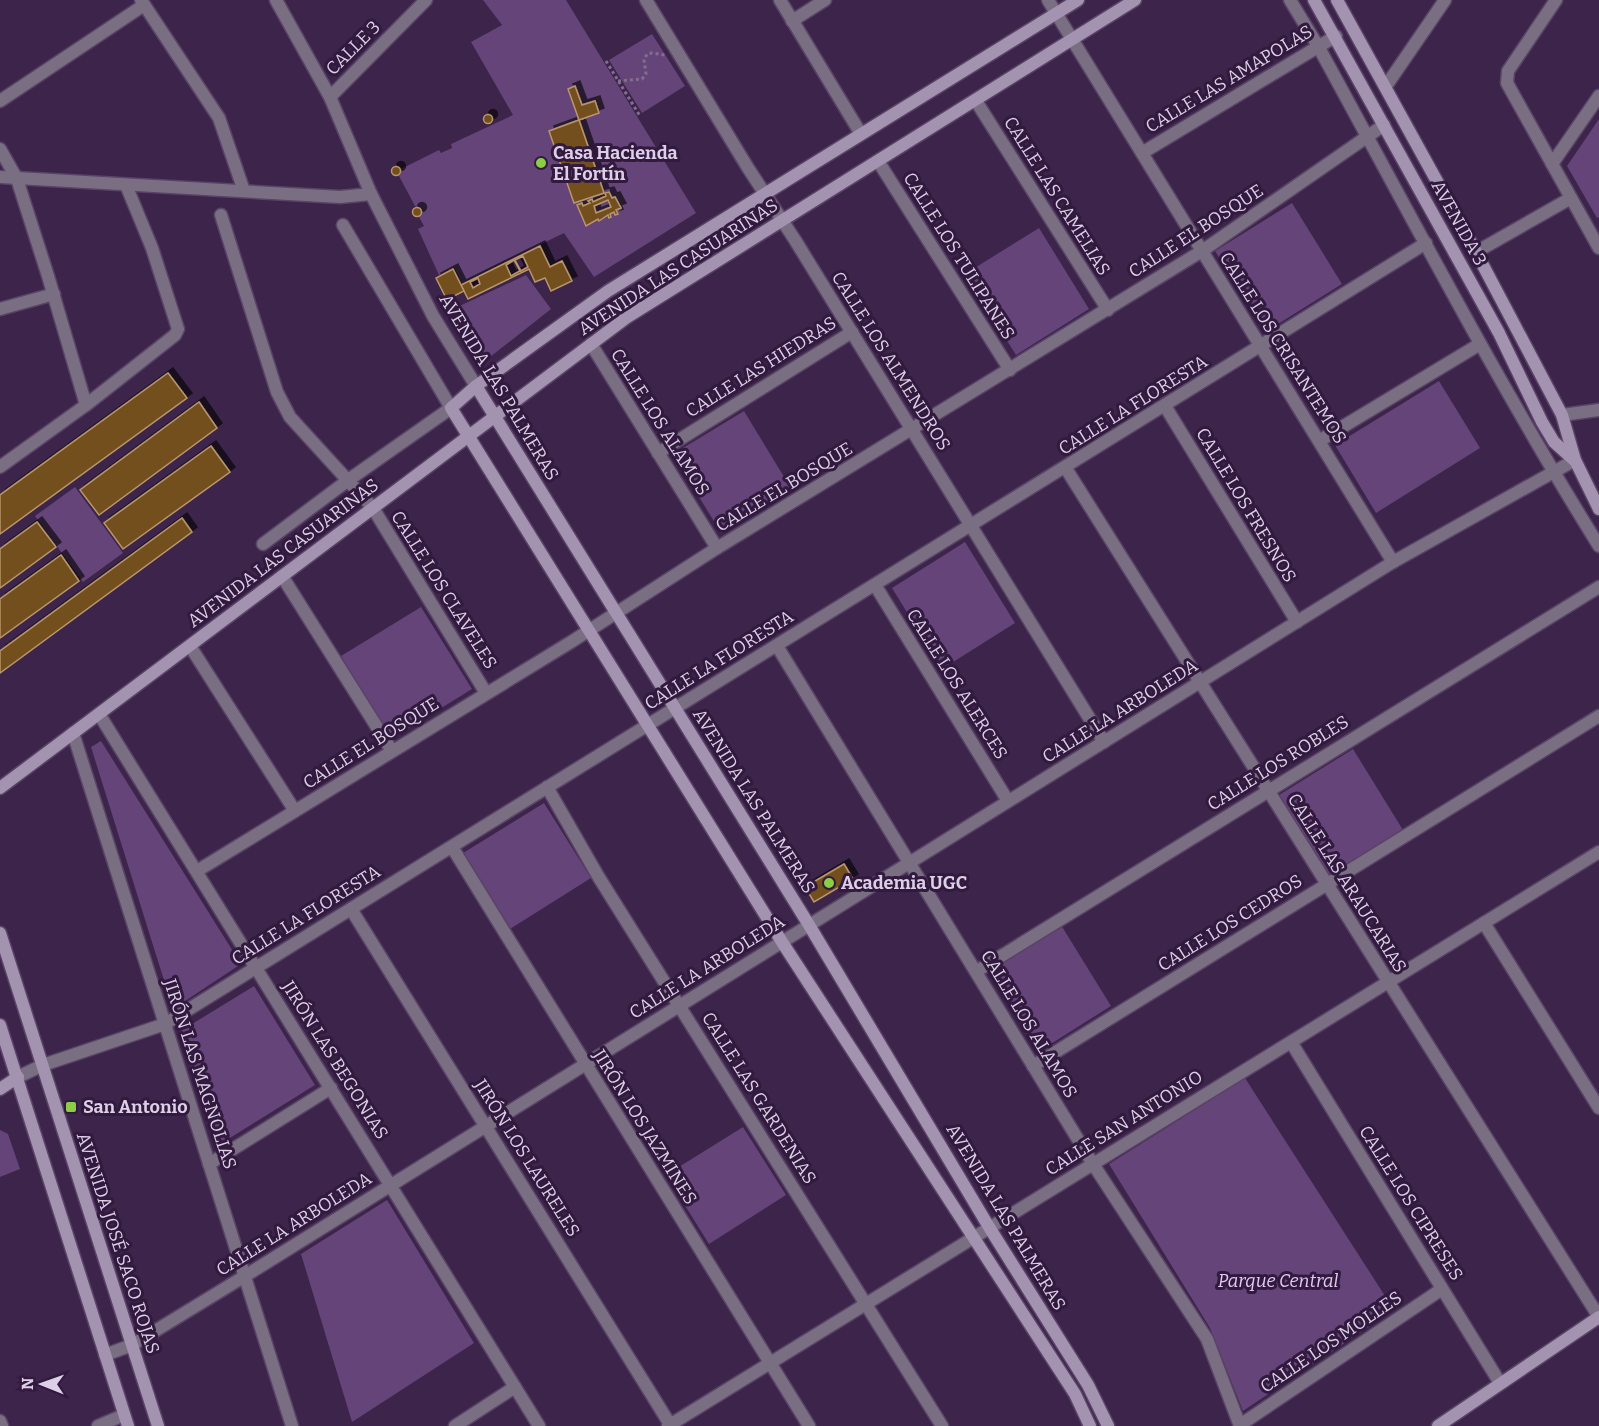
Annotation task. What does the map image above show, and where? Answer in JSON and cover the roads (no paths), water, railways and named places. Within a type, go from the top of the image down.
[{"type":"street","name":"AVENIDA LAS PALMERAS","points":[[276,0],[330,97],[371,194],[433,316],[809,925],[989,1227],[1088,1385],[1108,1426]]},
{"type":"street","name":"CALLE 3","points":[[330,97],[426,0]]},
{"type":"street","name":"CALLE LOS ALMENDROS","points":[[646,0],[1104,742]]},
{"type":"street","points":[[780,0],[861,134]]},
{"type":"street","points":[[792,21],[825,0]]},
{"type":"street","name":"CALLE LOS CRISANTEMOS","points":[[1048,0],[1393,562]]},
{"type":"street","name":"AVENIDA LAS CASUARINAS","points":[[262,544],[608,291],[1078,0]]},
{"type":"street","name":"AVENIDA LAS CASUARINAS","points":[[0,788],[626,318],[1135,0]]},
{"type":"street","points":[[1290,0],[1318,46],[1552,472],[1599,546]]},
{"type":"street","name":"AVENIDA 3","points":[[1314,0],[1499,333],[1542,422],[1554,442],[1575,460]]},
{"type":"street","name":"AVENIDA 3","points":[[1338,0],[1562,414],[1575,460],[1599,509]]},
{"type":"street","points":[[1386,86],[1445,0]]},
{"type":"street","points":[[1556,0],[1508,70],[1507,83],[1571,198],[1594,228],[1599,248]]},
{"type":"street","points":[[0,101],[142,2],[219,118],[244,191]]},
{"type":"street","name":"CALLE LAS AMAPOLAS","points":[[1142,153],[1336,36]]},
{"type":"street","points":[[1552,164],[1599,96]]},
{"type":"street","name":"CALLE LAS CAMELIAS","points":[[976,101],[1108,310]]},
{"type":"street","name":"CALLE EL BOSQUE","points":[[197,872],[1202,251],[1384,125]]},
{"type":"street","points":[[0,149],[17,179],[54,294],[86,405]]},
{"type":"street","name":"CALLE LOS TULIPANES","points":[[878,161],[1010,370]]},
{"type":"street","points":[[0,177],[340,197],[371,194]]},
{"type":"street","points":[[0,467],[86,405],[175,335],[178,329],[152,248],[126,185]]},
{"type":"street","points":[[1476,252],[1571,198]]},
{"type":"street","name":"CALLE LOS CLAVELES","points":[[220,215],[277,392],[290,417],[373,508],[486,693]]},
{"type":"street","name":"AVENIDA LAS PALMERAS","points":[[343,225],[451,408],[782,942],[1075,1394],[1090,1426]]},
{"type":"street","name":"CALLE LA FLORESTA","points":[[18,1077],[43,1065],[165,1024],[1426,243]]},
{"type":"street","points":[[0,309],[54,294]]},
{"type":"street","name":"CALLE LAS HIEDRAS","points":[[658,453],[852,332]]},
{"type":"street","name":"CALLE LOS ALAMOS","points":[[591,344],[717,549]]},
{"type":"street","points":[[1319,441],[1480,344]]},
{"type":"street","name":"CALLE LOS FRESNOS","points":[[1165,406],[1297,622]]},
{"type":"street","points":[[1562,414],[1599,410]]},
{"type":"street","name":"CALLE LA ARBOLEDA","points":[[105,1355],[132,1345],[245,1276],[1393,562],[1575,460]]},
{"type":"street","name":"CALLE LAS ARAUCARIAS","points":[[1065,467],[1599,1317]]},
{"type":"street","points":[[282,576],[392,751]]},
{"type":"street","name":"CALLE LOS ALERCES","points":[[875,585],[1008,801]]},
{"type":"street","name":"CALLE LOS ROBLES","points":[[977,971],[1599,587]]},
{"type":"street","points":[[190,645],[295,811]]},
{"type":"street","name":"CALLE LOS ALAMOS","points":[[777,646],[1093,1164],[1207,1339],[1240,1425]]},
{"type":"street","name":"JIRÓN LAS BEGONIAS","points":[[99,714],[539,1426]]},
{"type":"street","name":"CALLE LOS CEDROS","points":[[1033,1066],[1599,716]]},
{"type":"street","name":"JIRÓN LAS MAGNOLIAS","points":[[73,734],[292,1426]]},
{"type":"street","name":"CALLE LAS GARDENIAS","points":[[548,787],[598,876],[942,1426]]},
{"type":"street","name":"JIRÓN LOS JAZMINES","points":[[452,847],[809,1426]]},
{"type":"street","name":"CALLE SAN ANTONIO","points":[[670,1426],[1599,852]]},
{"type":"street","name":"JIRÓN LOS LAURELES","points":[[351,909],[670,1426]]},
{"type":"street","points":[[1484,923],[1599,1108]]},
{"type":"street","name":"AVENIDA JOSÉ SACO ROJAS","points":[[0,933],[158,1426]]},
{"type":"street","points":[[0,1025],[126,1421],[98,1426]]},
{"type":"street","name":"CALLE LOS CIPRESES","points":[[1291,1042],[1500,1383]]},
{"type":"street","points":[[0,1064],[10,1054]]},
{"type":"street","points":[[0,1089],[18,1077]]},
{"type":"street","points":[[209,1164],[331,1088]]},
{"type":"street","name":"CALLE LOS MOLLES","points":[[1240,1425],[1442,1288]]},
{"type":"street","points":[[1438,1426],[1599,1317]]},
{"type":"street","points":[[455,1426],[515,1387]]},
{"type":"street","points":[[0,1421],[2,1426]]},
{"type":"place","name":"Casa Hacienda El Fortín","points":[[541,163]]},
{"type":"place","name":"Academia UGC","points":[[829,883]]},
{"type":"place","name":"San Antonio","points":[[71,1107]]},
{"type":"park label","name":"Parque Central","points":[[1278,1281]]}]
